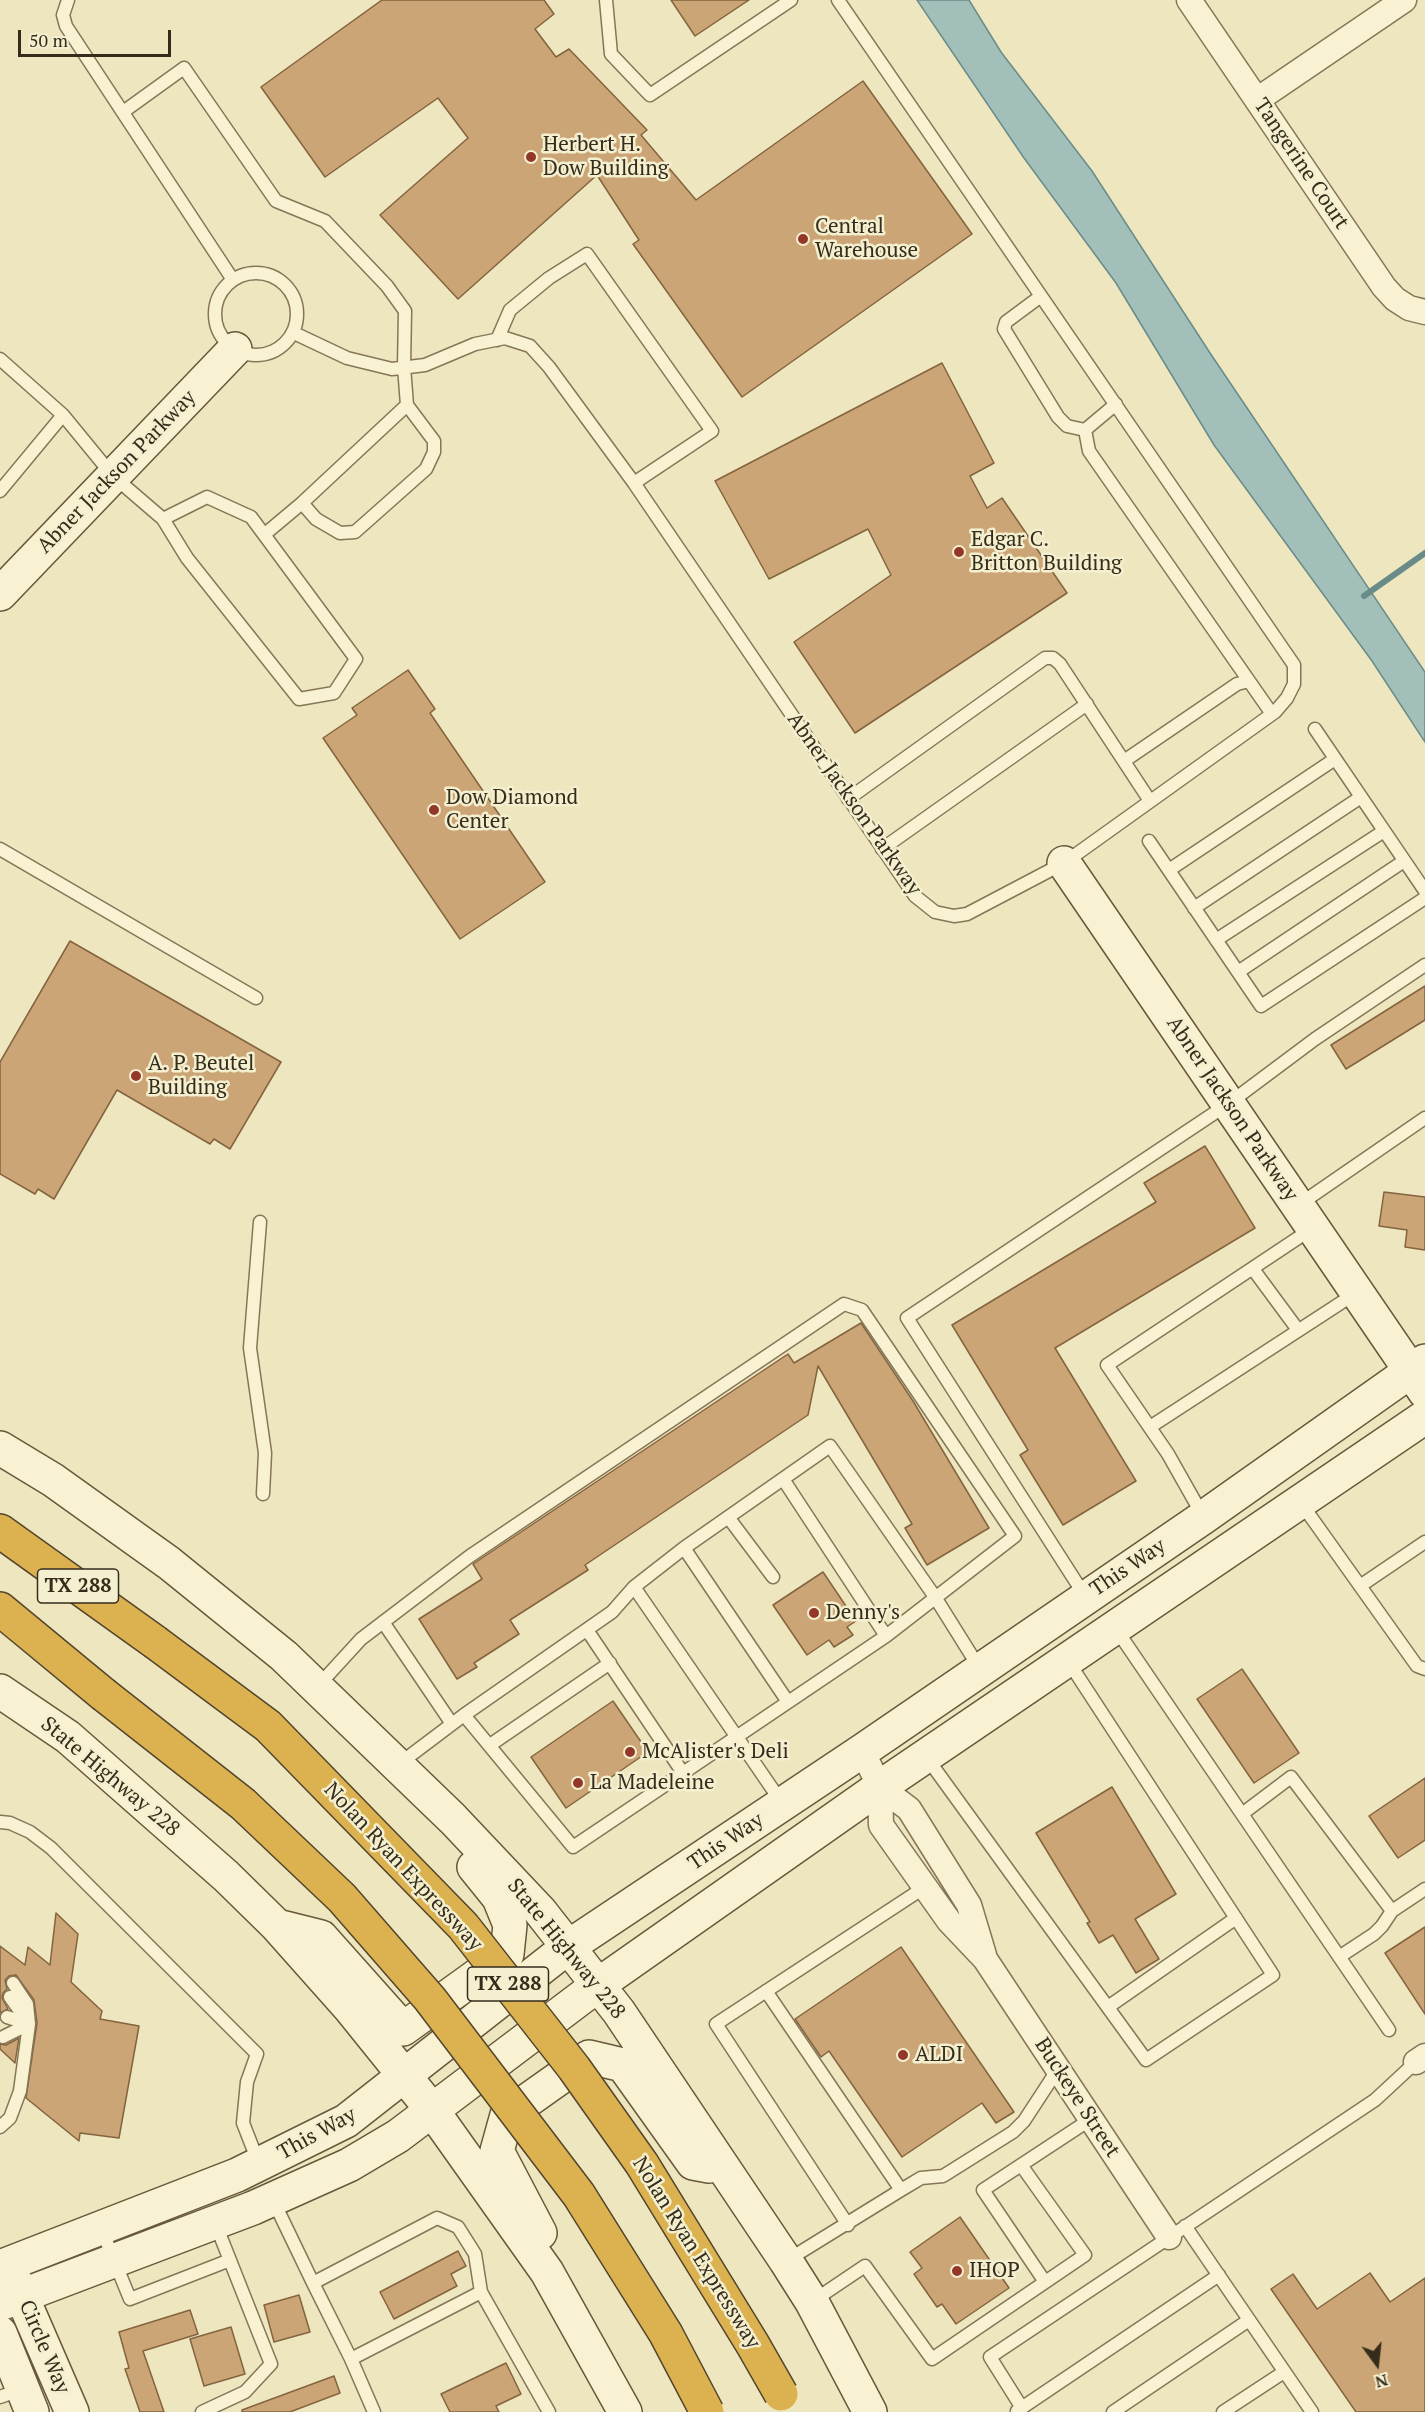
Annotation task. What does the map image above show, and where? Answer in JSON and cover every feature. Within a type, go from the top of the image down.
[{"type":"highway","name":"Nolan Ryan Expressway","points":[[0,1531],[268,1726],[463,1926],[574,2068],[642,2164],[753,2344],[789,2412]]},
{"type":"highway","name":"TX 288","points":[[0,1609],[103,1694],[243,1804],[342,1898],[430,1999],[579,2195],[666,2334],[707,2412]]},
{"type":"main road","name":"Abner Jackson Parkway","points":[[0,594],[235,349]]},
{"type":"main road","name":"Abner Jackson Parkway","points":[[1064,863],[1357,1292],[1420,1374]]},
{"type":"main road","name":"This Way","points":[[11,2300],[215,2223],[252,2188],[346,2121],[568,1947],[862,1751],[1204,1517],[1420,1374]]},
{"type":"main road","name":"This Way","points":[[2,2260],[101,2227],[349,2164],[398,2136],[598,1985],[880,1787],[1425,1417]]},
{"type":"main road","name":"State Highway 228","points":[[0,1448],[53,1480],[169,1563],[284,1656],[453,1819],[540,1911],[619,2012],[786,2261],[812,2302],[870,2412]]},
{"type":"main road","points":[[1204,1517],[1228,1551]]},
{"type":"main road","name":"State Highway 228","points":[[0,1691],[68,1737],[226,1876],[277,1926],[349,2007],[432,2110],[547,2272],[625,2412]]},
{"type":"main road","points":[[277,1926],[321,1938],[403,2029],[507,1954],[510,1925],[499,1898],[456,1846],[453,1819]]},
{"type":"main road","points":[[547,2272],[548,2249],[497,2151],[507,2115],[589,2056],[623,2065],[693,2163],[725,2170]]},
{"type":"main road","name":"Circle Way","points":[[2,2260],[11,2300],[72,2412]]},
{"type":"main road","name":"Circle Way","points":[[0,2333],[18,2399]]},
{"type":"street","name":"Tangerine Court","points":[[1190,0],[1384,287],[1395,299],[1409,308],[1425,312]]},
{"type":"street","points":[[1257,100],[1404,0]]},
{"type":"street","name":"Buckeye Street","points":[[862,1751],[880,1787],[881,1826],[949,1921],[985,1959],[1091,2119],[1177,2231]]},
{"type":"street","name":"Buckeye Street","points":[[880,1787],[909,1809],[969,1905],[985,1959]]},
{"type":"lane","points":[[68,0],[63,15],[66,26],[233,280]]},
{"type":"lane","points":[[606,0],[611,54],[650,95],[791,0]]},
{"type":"lane","points":[[838,0],[1294,665],[1294,684],[1287,698],[1272,714],[1064,863]]},
{"type":"lane","points":[[123,112],[184,68],[276,201],[326,221],[387,286],[405,311],[404,367],[407,405],[434,441],[434,453],[426,470],[356,532],[340,533],[316,519],[302,503]]},
{"type":"lane","points":[[497,340],[510,310],[549,278],[587,254],[712,431],[634,483]]},
{"type":"lane","points":[[269,274],[282,281],[292,292],[297,305],[298,319],[294,333],[285,344],[273,352],[253,355],[235,349],[221,335],[215,316],[216,303],[222,291],[242,275],[269,274]]},
{"type":"lane","points":[[1041,296],[1006,322],[1004,329],[1058,417],[1067,426],[1085,430]]},
{"type":"lane","name":"Abner Jackson Parkway","points":[[294,333],[347,358],[392,369],[425,365],[475,344],[505,338],[530,346],[549,367],[634,483],[915,896],[935,912],[954,916],[967,914],[1064,863]]},
{"type":"lane","points":[[0,359],[63,415],[113,476],[163,519],[188,558],[299,699],[334,693],[356,659],[265,534],[250,517],[207,497],[163,519]]},
{"type":"lane","points":[[1085,430],[1116,404]]},
{"type":"lane","points":[[265,534],[302,503],[407,405]]},
{"type":"lane","points":[[0,491],[63,415]]},
{"type":"lane","points":[[1085,430],[1089,450],[1272,714]]},
{"type":"lane","points":[[848,799],[1045,658],[1053,658],[1060,664],[1150,801]]},
{"type":"lane","points":[[1124,760],[1238,684],[1249,681]]},
{"type":"lane","points":[[882,849],[1087,704]]},
{"type":"lane","points":[[1315,729],[1425,891]]},
{"type":"lane","points":[[1169,870],[1335,759]]},
{"type":"lane","points":[[1194,908],[1361,797]]},
{"type":"lane","points":[[1216,940],[1384,831]]},
{"type":"lane","points":[[1149,841],[1261,1006],[1425,898]]},
{"type":"lane","points":[[0,849],[256,998]]},
{"type":"lane","points":[[1238,972],[1404,861]]},
{"type":"lane","points":[[1086,1597],[907,1318],[1228,1104],[1315,1039],[1425,965]]},
{"type":"lane","points":[[1204,1517],[1168,1454],[1107,1365],[1253,1269],[1305,1217],[1425,1118]]},
{"type":"lane","points":[[260,1222],[250,1348],[265,1453],[263,1494]]},
{"type":"lane","points":[[1253,1269],[1298,1330]]},
{"type":"lane","points":[[1150,1427],[1357,1292]]},
{"type":"lane","points":[[317,1687],[361,1639],[470,1556],[844,1304],[862,1310],[1016,1536],[886,1636],[573,1847],[464,1715]]},
{"type":"lane","points":[[396,1766],[464,1715],[612,1612],[634,1587],[684,1548],[830,1446],[935,1597],[981,1670]]},
{"type":"lane","points":[[783,1479],[886,1636]]},
{"type":"lane","points":[[1300,1502],[1417,1666],[1425,1670]]},
{"type":"lane","points":[[728,1517],[773,1577]]},
{"type":"lane","points":[[1360,1586],[1425,1542]]},
{"type":"lane","points":[[684,1548],[788,1702]]},
{"type":"lane","points":[[634,1587],[783,1804]]},
{"type":"lane","points":[[383,1622],[452,1724]]},
{"type":"lane","points":[[1115,1628],[1389,2030]]},
{"type":"lane","points":[[587,1630],[683,1773]]},
{"type":"lane","points":[[926,1756],[1146,2060],[1273,1975],[1067,1660]]},
{"type":"lane","points":[[490,1745],[610,1663]]},
{"type":"lane","points":[[1242,1814],[1291,1777],[1392,1911]]},
{"type":"lane","points":[[0,1822],[10,1823],[30,1832],[51,1848],[257,2054],[247,2082],[243,2123],[252,2188],[313,2283],[351,2359],[374,2412]]},
{"type":"lane","points":[[848,2224],[716,2024],[925,1887]]},
{"type":"lane","points":[[1339,1958],[1374,1934],[1392,1911],[1425,1889]]},
{"type":"lane","points":[[1108,2007],[1236,1918]]},
{"type":"lane","points":[[0,2127],[10,2118],[20,2091],[28,2024],[27,2004],[13,1983]]},
{"type":"lane","points":[[766,1991],[901,2190]]},
{"type":"lane","points":[[7,2017],[21,2011],[28,2024]]},
{"type":"lane","points":[[7,2017],[28,2024]]},
{"type":"lane","points":[[7,2017],[28,2024]]},
{"type":"lane","points":[[1219,2275],[1019,2410],[990,2357],[1375,2100],[1421,2059]]},
{"type":"lane","points":[[786,2261],[921,2178],[943,2176],[1013,2132],[1024,2121],[1058,2069]]},
{"type":"lane","points":[[1045,2283],[983,2190],[1091,2119]]},
{"type":"lane","points":[[812,2302],[865,2266],[932,2359],[1085,2255],[1021,2165]]},
{"type":"lane","points":[[313,2283],[437,2218],[458,2227],[475,2254],[481,2292],[549,2412]]},
{"type":"lane","points":[[202,2412],[245,2392],[271,2364],[215,2223]]},
{"type":"lane","points":[[101,2227],[130,2299],[230,2260]]},
{"type":"lane","points":[[1177,2231],[1219,2275],[1312,2412]]},
{"type":"lane","points":[[351,2359],[481,2292]]},
{"type":"lane","points":[[1113,2412],[1249,2320]]},
{"type":"lane","points":[[1223,2412],[1284,2372]]},
{"type":"water","points":[[917,0],[969,0],[1001,52],[1092,171],[1210,353],[1425,672],[1425,742],[1372,661],[1214,445],[1116,283],[1024,158]]},
{"type":"building","points":[[382,0],[544,0],[554,14],[535,29],[556,57],[569,49],[647,130],[641,135],[696,200],[863,81],[972,234],[742,397],[633,244],[639,240],[597,175],[458,299],[380,215],[468,138],[438,98],[325,177],[261,87]]},
{"type":"building","points":[[671,0],[749,0],[695,36]]},
{"type":"building","name":"Edgar C. Britton Building","points":[[942,363],[994,463],[970,476],[987,508],[1002,498],[1067,593],[855,733],[794,642],[891,575],[868,529],[769,579],[715,481]]},
{"type":"building","name":"Dow Diamond Center","points":[[408,670],[435,709],[430,713],[545,882],[460,939],[323,738],[357,715],[352,708]]},
{"type":"building","name":"A. P. Beutel Building","points":[[70,941],[281,1062],[230,1149],[214,1139],[210,1144],[117,1090],[54,1199],[38,1189],[35,1194],[0,1174],[0,1062]]},
{"type":"building","points":[[1425,986],[1425,1020],[1346,1069],[1331,1045]]},
{"type":"building","points":[[1205,1146],[1255,1228],[1055,1348],[1136,1481],[1063,1525],[1020,1455],[1028,1450],[952,1325],[1156,1202],[1144,1183]]},
{"type":"building","points":[[1384,1192],[1425,1197],[1425,1250],[1405,1247],[1407,1230],[1379,1226]]},
{"type":"building","points":[[861,1323],[913,1401],[989,1528],[927,1565],[905,1528],[912,1524],[818,1366],[808,1415],[585,1565],[588,1570],[510,1620],[519,1634],[474,1663],[477,1667],[457,1679],[419,1619],[482,1579],[473,1564],[788,1354],[794,1363]]},
{"type":"building","name":"Denny's","points":[[823,1572],[856,1621],[847,1627],[853,1635],[834,1647],[829,1640],[807,1655],[773,1605]]},
{"type":"building","points":[[1242,1669],[1299,1753],[1254,1783],[1197,1699]]},
{"type":"building","points":[[613,1701],[648,1752],[566,1808],[531,1757]]},
{"type":"building","points":[[1425,1778],[1425,1840],[1398,1858],[1369,1816]]},
{"type":"building","points":[[1112,1787],[1176,1894],[1135,1919],[1159,1959],[1136,1973],[1113,1935],[1099,1943],[1087,1923],[1090,1922],[1036,1833]]},
{"type":"building","points":[[56,1913],[78,1934],[71,1982],[102,2011],[100,2019],[139,2026],[119,2138],[80,2133],[79,2141],[26,2098],[37,2023],[34,2000],[16,1975],[9,1976],[5,1980],[7,1989],[2,1998],[8,2009],[0,2013],[0,1946],[25,1965],[28,1947],[50,1965]]},
{"type":"building","points":[[1425,1927],[1425,2014],[1385,1953]]},
{"type":"building","name":"ALDI","points":[[901,1947],[1014,2112],[996,2123],[982,2103],[902,2157],[829,2051],[821,2057],[795,2019]]},
{"type":"building","points":[[19,2038],[15,2063],[0,2049],[0,2044],[6,2045]]},
{"type":"building","name":"IHOP","points":[[960,2217],[1009,2288],[956,2324],[942,2304],[937,2307],[914,2274],[922,2268],[910,2252]]},
{"type":"building","points":[[458,2251],[466,2266],[451,2274],[457,2286],[394,2319],[380,2292]]},
{"type":"building","points":[[1370,2273],[1390,2302],[1425,2278],[1425,2412],[1356,2412],[1271,2289],[1293,2274],[1317,2309]]},
{"type":"building","points":[[299,2295],[310,2332],[274,2342],[264,2305]]},
{"type":"building","points":[[190,2310],[198,2334],[143,2351],[164,2412],[140,2412],[125,2369],[129,2368],[119,2332]]},
{"type":"building","points":[[231,2327],[245,2374],[204,2386],[190,2339]]},
{"type":"building","points":[[506,2363],[521,2394],[496,2406],[499,2412],[450,2412],[441,2394]]},
{"type":"building","points":[[334,2376],[340,2393],[290,2412],[242,2412],[242,2410]]},
{"type":"waterway","points":[[1364,596],[1425,553]]},
{"type":"place","name":"Herbert H. Dow Building","points":[[531,157]]},
{"type":"place","name":"Central Warehouse","points":[[803,239]]},
{"type":"place","name":"Edgar C. Britton Building","points":[[959,552]]},
{"type":"place","name":"Dow Diamond Center","points":[[434,810]]},
{"type":"place","name":"A. P. Beutel Building","points":[[136,1076]]},
{"type":"place","name":"Denny's","points":[[814,1613]]},
{"type":"place","name":"McAlister's Deli","points":[[630,1752]]},
{"type":"place","name":"La Madeleine","points":[[578,1783]]},
{"type":"place","name":"ALDI","points":[[903,2055]]},
{"type":"place","name":"IHOP","points":[[957,2271]]}]
